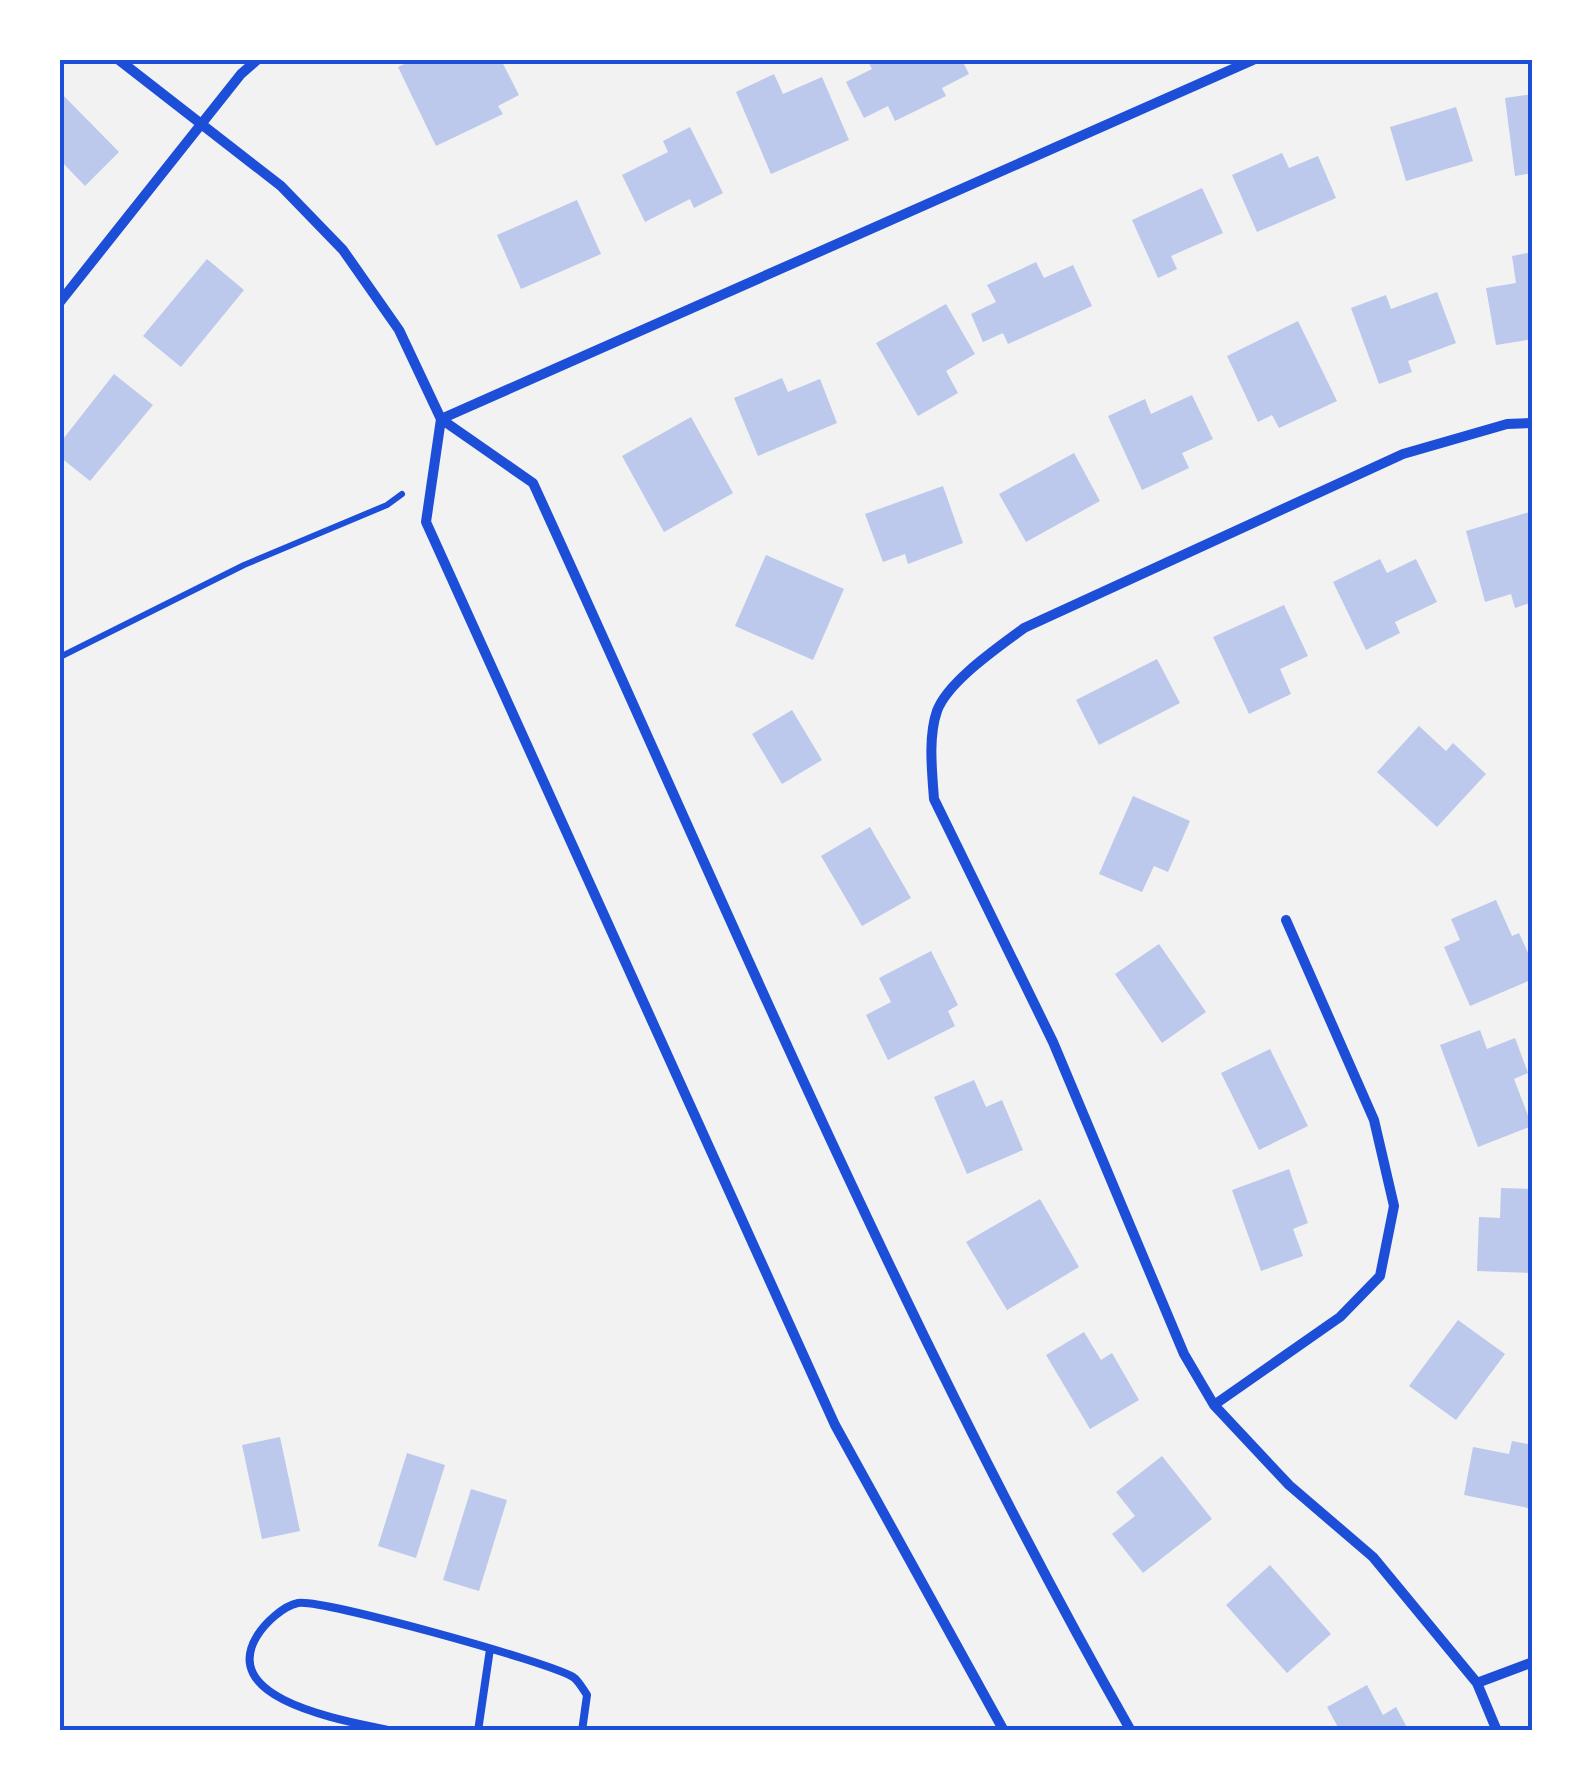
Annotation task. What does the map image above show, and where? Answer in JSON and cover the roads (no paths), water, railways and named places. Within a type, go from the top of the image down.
[{"type":"street","points":[[119,60],[280,186],[344,250],[398,330],[441,419],[533,484],[903,1290],[1033,1560],[1130,1731]]},
{"type":"street","points":[[60,302],[241,74],[257,60]]},
{"type":"street","points":[[441,419],[1253,60]]},
{"type":"street","points":[[441,419],[426,522],[834,1425],[1004,1731]]},
{"type":"street","points":[[1496,1731],[1477,1683],[1373,1557],[1289,1484],[1214,1404],[1184,1354],[1053,1042],[934,798],[932,760],[938,709],[979,661],[1024,628],[1403,454],[1507,424],[1533,424]]},
{"type":"street","points":[[1214,1404],[1340,1318],[1380,1276],[1394,1206],[1374,1120],[1286,920]]},
{"type":"street","points":[[1477,1683],[1533,1662]]},
{"type":"lane","points":[[392,1731],[290,1707],[260,1684],[252,1650],[257,1636],[285,1608],[319,1603],[490,1649],[574,1677],[586,1695],[582,1731]]},
{"type":"lane","points":[[478,1731],[490,1649]]}]
